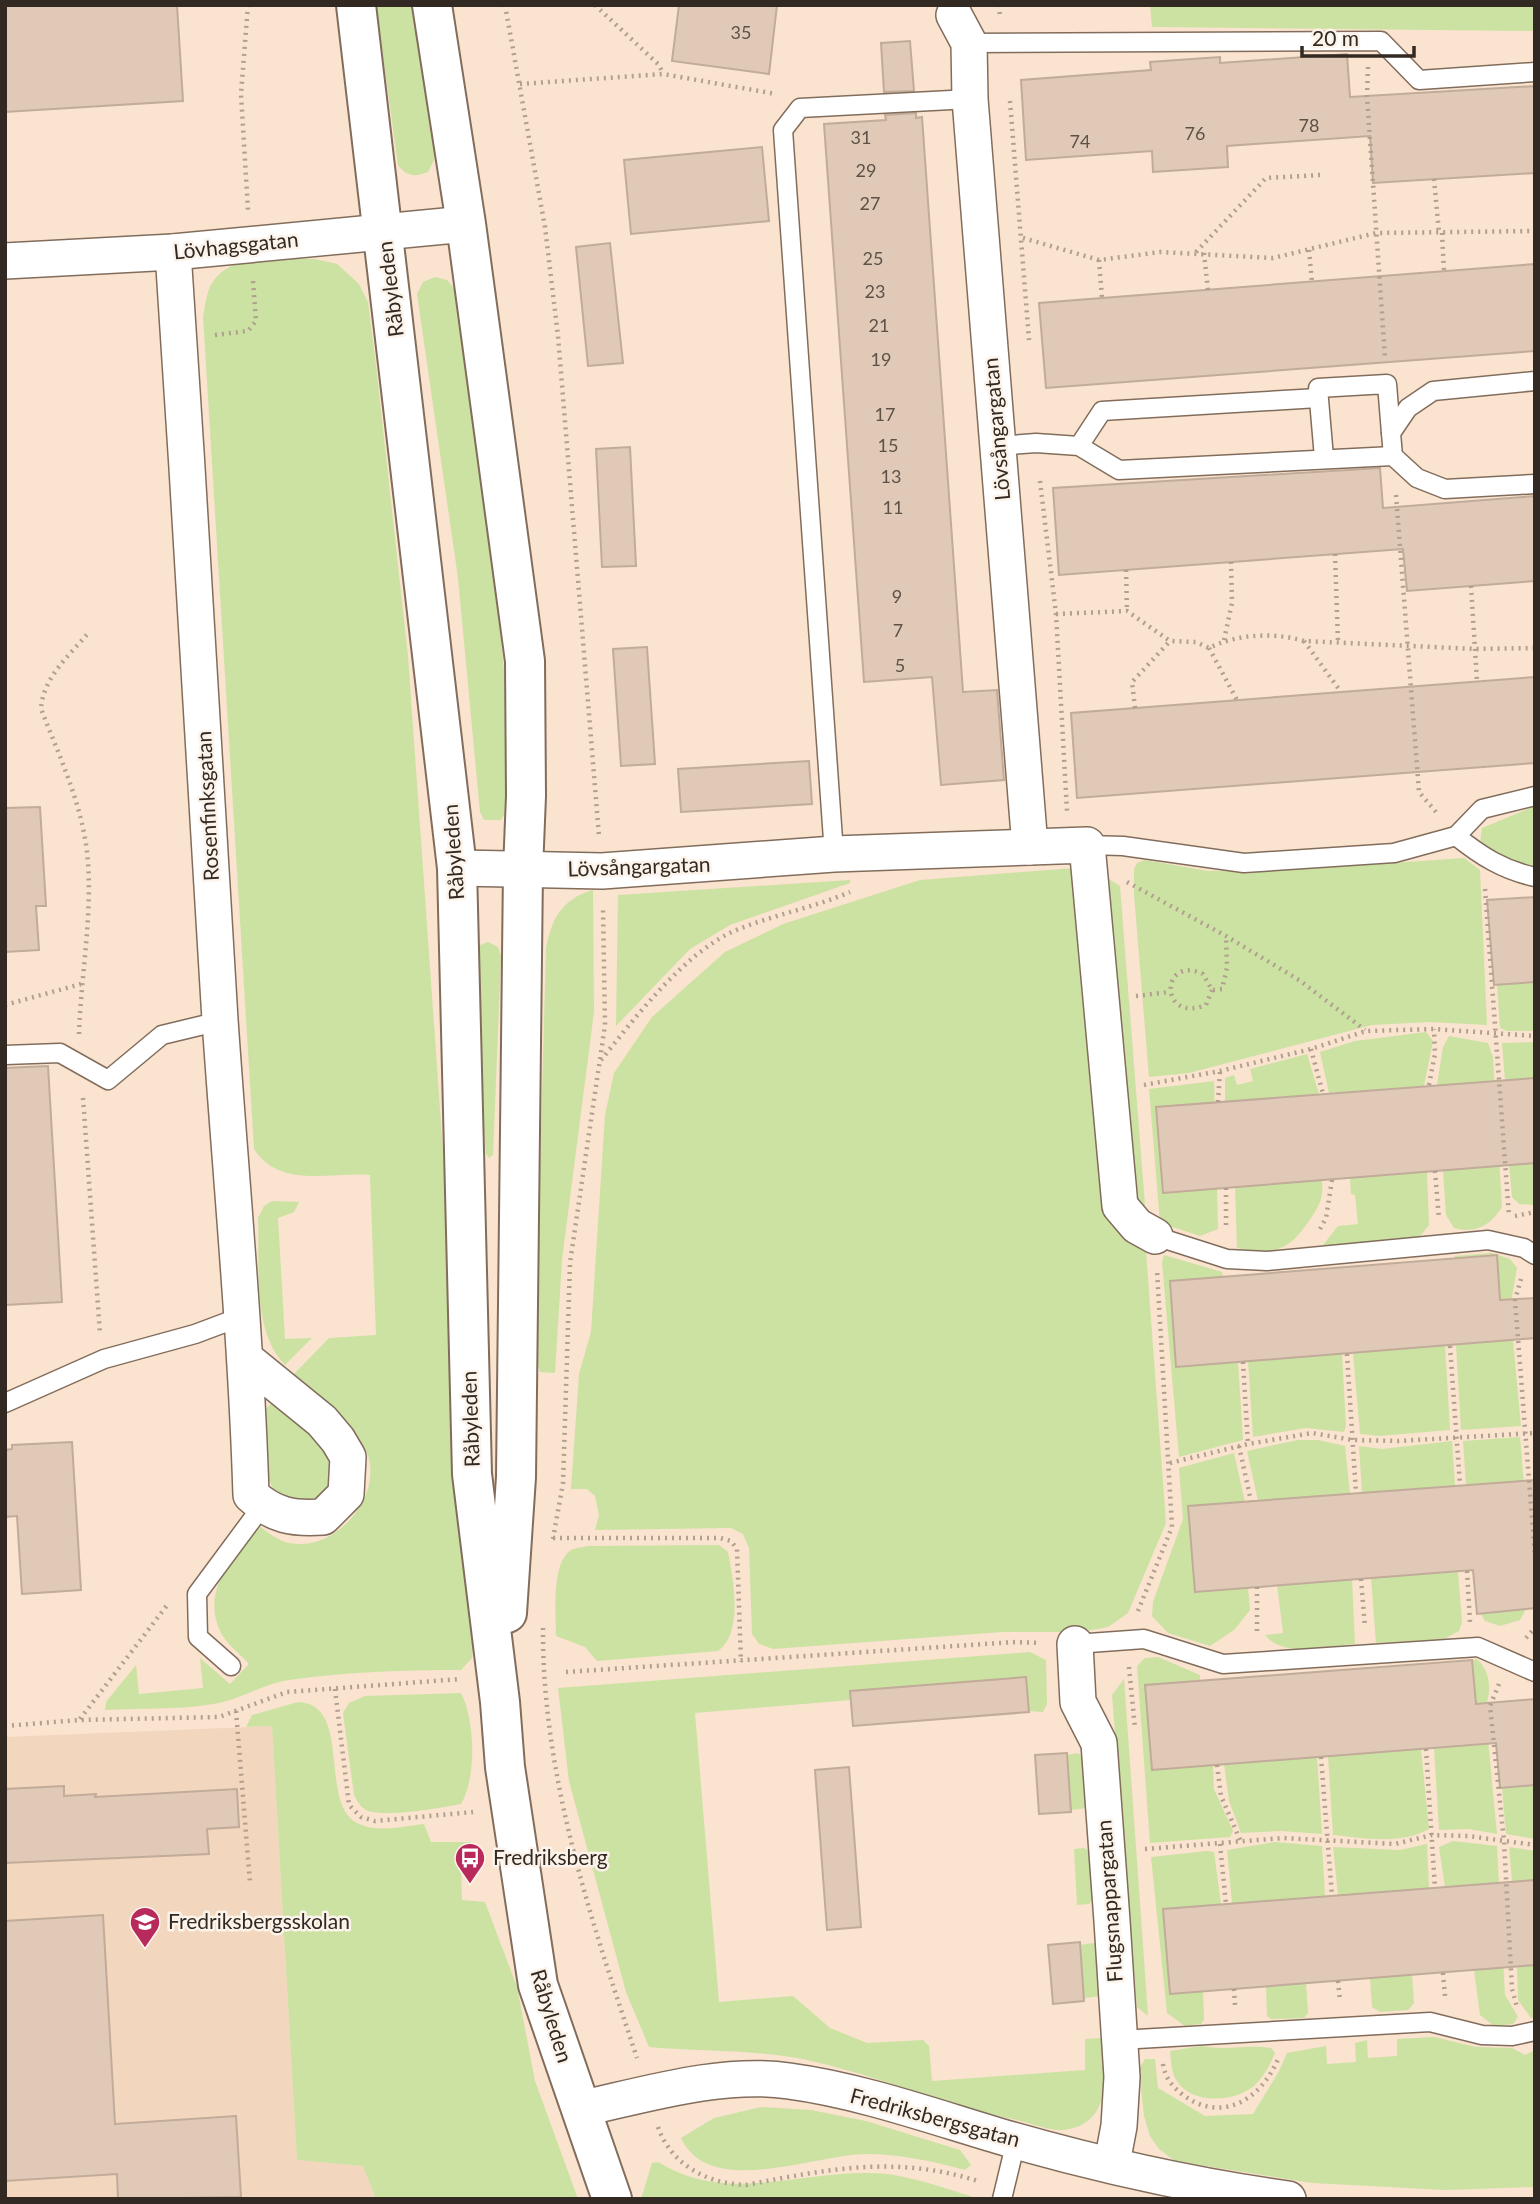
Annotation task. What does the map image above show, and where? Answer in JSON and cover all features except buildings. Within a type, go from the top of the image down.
[{"type":"main road","name":"Råbyleden","points":[[356,5],[457,868],[472,1474],[500,1702],[505,1767],[538,1985],[612,2199]]},
{"type":"main road","name":"Råbyleden","points":[[432,5],[466,225],[525,661],[526,796],[516,1477],[500,1702]]},
{"type":"street","name":"Lövsångargatan","points":[[961,29],[970,99],[1030,847]]},
{"type":"street","name":"Lövhagsgatan","points":[[5,261],[173,252],[466,225]]},
{"type":"street","name":"Rosenfinksgatan","points":[[173,252],[220,1021],[247,1360],[251,1495],[263,1505]]},
{"type":"street","name":"Lövsångargatan","points":[[457,868],[602,871],[834,855],[1087,845]]},
{"type":"street","points":[[1087,845],[1119,1206],[1137,1226],[1154,1236]]},
{"type":"street","points":[[247,1360],[322,1421],[348,1457],[346,1494],[323,1517],[295,1519],[263,1505]]},
{"type":"street","name":"Flugsnappargatan","points":[[1075,1644],[1078,1702],[1099,1743],[1122,2103],[1112,2163]]},
{"type":"street","name":"Fredriksbergsgatan","points":[[580,2109],[648,2094],[728,2082],[788,2080],[1196,2186],[1287,2199]]},
{"type":"lane","points":[[961,29],[1381,41],[1419,80],[1535,72]]},
{"type":"lane","points":[[834,855],[783,130],[800,108],[970,99]]},
{"type":"lane","points":[[1391,433],[1408,408],[1433,391],[1535,381]]},
{"type":"lane","points":[[1324,458],[1318,388],[1387,384],[1393,456]]},
{"type":"lane","points":[[1079,446],[1102,411],[1318,398]]},
{"type":"lane","points":[[998,446],[1036,443],[1079,446],[1119,470],[1393,456],[1418,478],[1445,489],[1535,484]]},
{"type":"lane","points":[[1087,845],[1123,846],[1244,863],[1394,853],[1455,836],[1482,809],[1535,796]]},
{"type":"lane","points":[[1455,836],[1487,860],[1511,872],[1535,877]]},
{"type":"lane","points":[[5,1055],[60,1053],[108,1080],[162,1035],[220,1021]]},
{"type":"lane","points":[[1154,1236],[1227,1259],[1267,1261],[1488,1240],[1530,1252]]},
{"type":"lane","points":[[5,1403],[104,1359],[195,1334],[243,1316]]},
{"type":"lane","points":[[231,1666],[198,1637],[197,1594],[263,1505]]},
{"type":"lane","points":[[1075,1644],[1144,1639],[1223,1664],[1472,1647],[1509,1659],[1535,1672]]},
{"type":"lane","points":[[1120,2040],[1430,2022],[1482,2035],[1530,2032]]},
{"type":"lane","points":[[1003,2194],[1016,2141]]},
{"type":"path","points":[[179,338],[248,331],[256,321],[241,94],[248,5]]},
{"type":"path","points":[[505,5],[545,227],[558,336],[602,871],[605,1025],[570,1262],[563,1483],[551,1550]]},
{"type":"path","points":[[595,5],[659,65],[663,74]]},
{"type":"path","points":[[1369,41],[1367,96],[1387,384]]},
{"type":"path","points":[[520,84],[663,74],[783,96],[800,108]]},
{"type":"path","points":[[1196,252],[1266,178],[1320,175]]},
{"type":"path","points":[[1434,179],[1444,271]]},
{"type":"path","points":[[1023,238],[1099,260],[1161,252],[1273,258],[1376,233],[1535,231]]},
{"type":"path","points":[[1309,250],[1312,282]]},
{"type":"path","points":[[1204,253],[1208,290]]},
{"type":"path","points":[[1099,260],[1102,298]]},
{"type":"path","points":[[1393,456],[1419,792],[1455,836]]},
{"type":"path","points":[[1335,554],[1338,642]]},
{"type":"path","points":[[1224,640],[1232,603],[1231,562]]},
{"type":"path","points":[[1126,570],[1127,611]]},
{"type":"path","points":[[1471,586],[1477,681]]},
{"type":"path","points":[[1056,614],[1127,611],[1170,641],[1196,642],[1209,648],[1237,700]]},
{"type":"path","points":[[89,632],[53,674],[42,694],[41,709],[76,799],[88,860],[89,918],[81,984],[79,1063],[88,1146],[98,1319],[104,1359]]},
{"type":"path","points":[[1209,648],[1224,640],[1285,635],[1304,641],[1408,643],[1476,649],[1535,648]]},
{"type":"path","points":[[1135,708],[1132,682],[1170,641]]},
{"type":"path","points":[[1304,641],[1341,692]]},
{"type":"path","points":[[1487,860],[1484,891],[1510,1217],[1530,1252],[1516,1300],[1535,1557]]},
{"type":"path","points":[[1127,883],[1226,936],[1299,980],[1366,1031]]},
{"type":"path","points":[[600,1061],[636,1017],[691,960],[731,932],[855,890]]},
{"type":"path","points":[[1212,990],[1222,989],[1225,980],[1226,936]]},
{"type":"path","points":[[1187,970],[1203,974],[1212,990],[1206,1005],[1190,1008],[1172,999],[1169,992],[1176,975],[1187,970]]},
{"type":"path","points":[[5,1005],[81,984]]},
{"type":"path","points":[[1135,997],[1169,992]]},
{"type":"path","points":[[1429,1086],[1435,1054],[1434,1029]]},
{"type":"path","points":[[1142,1085],[1220,1071],[1311,1049],[1366,1031],[1434,1029],[1535,1036]]},
{"type":"path","points":[[1311,1049],[1323,1094]]},
{"type":"path","points":[[1218,1102],[1220,1071]]},
{"type":"path","points":[[1435,1171],[1442,1246]]},
{"type":"path","points":[[1309,1257],[1309,1246],[1326,1218],[1332,1180]]},
{"type":"path","points":[[1226,1188],[1227,1259]]},
{"type":"path","points":[[1510,1217],[1535,1212]]},
{"type":"path","points":[[1135,1731],[1127,1640],[1172,1527],[1154,1236]]},
{"type":"path","points":[[1450,1346],[1460,1485]]},
{"type":"path","points":[[1347,1353],[1356,1493]]},
{"type":"path","points":[[1243,1362],[1248,1444]]},
{"type":"path","points":[[1170,1462],[1312,1433],[1353,1440],[1535,1433]]},
{"type":"path","points":[[1238,1446],[1251,1501]]},
{"type":"path","points":[[553,1538],[720,1538],[732,1541],[737,1549],[741,1662]]},
{"type":"path","points":[[1467,1571],[1472,1647]]},
{"type":"path","points":[[1361,1579],[1367,1654]]},
{"type":"path","points":[[1257,1587],[1258,1661]]},
{"type":"path","points":[[79,1720],[169,1602]]},
{"type":"path","points":[[543,1619],[545,1695],[561,1796],[599,1938],[660,2132],[669,2148],[688,2168],[716,2182],[746,2185],[846,2166],[887,2165],[972,2179],[1003,2194]]},
{"type":"path","points":[[1530,2032],[1513,2000],[1504,1841],[1490,1706],[1509,1659],[1535,1628]]},
{"type":"path","points":[[566,1672],[1015,1642],[1075,1644]]},
{"type":"path","points":[[5,1727],[79,1720],[219,1717],[287,1692],[464,1679]]},
{"type":"path","points":[[335,1689],[349,1805],[361,1817],[375,1821],[478,1812]]},
{"type":"path","points":[[236,1711],[250,1883]]},
{"type":"path","points":[[1426,1749],[1434,1888]]},
{"type":"path","points":[[1321,1757],[1332,1896]]},
{"type":"path","points":[[1217,1765],[1221,1796],[1241,1842]]},
{"type":"path","points":[[1145,1849],[1283,1838],[1395,1844],[1432,1835],[1535,1845]]},
{"type":"path","points":[[1144,1836],[1146,1863]]},
{"type":"path","points":[[1220,1844],[1226,1904]]},
{"type":"path","points":[[1159,2038],[1164,2076],[1176,2089],[1208,2107],[1232,2107],[1255,2095],[1271,2076],[1282,2052],[1283,2031]]},
{"type":"shaded area","name":"Fredriksbergsskolan","points":[[272,1726],[297,2160],[364,2166],[376,2199],[5,2199],[5,1737]]},
{"type":"green space","points":[[376,5],[413,5],[435,158],[428,172],[423,174],[408,174],[398,165]]},
{"type":"green space","points":[[1150,5],[1535,5],[1535,31],[1152,27]]},
{"type":"green space","points":[[255,259],[315,259],[337,264],[359,284],[368,302],[376,365],[408,656],[476,1619],[472,1658],[461,1670],[310,1677],[279,1682],[213,1704],[105,1710],[106,1702],[136,1665],[139,1694],[203,1688],[200,1658],[230,1684],[249,1664],[222,1635],[215,1616],[215,1601],[217,1587],[239,1548],[257,1524],[276,1538],[289,1543],[306,1544],[323,1539],[352,1518],[368,1487],[370,1470],[367,1453],[361,1441],[344,1421],[294,1374],[329,1338],[376,1335],[370,1175],[291,1174],[277,1170],[254,1149],[203,316],[209,289],[217,277],[228,268]]},
{"type":"green space","points":[[435,277],[447,280],[455,289],[495,580],[508,710],[506,811],[501,820],[484,820],[480,812],[458,578],[417,294],[423,282]]},
{"type":"green space","points":[[1535,806],[1535,868],[1504,859],[1480,843],[1482,828]]},
{"type":"green space","points":[[1464,858],[1480,870],[1487,1025],[1431,1022],[1372,1025],[1189,1073],[1149,1077],[1134,895],[1134,869],[1137,863],[1145,860],[1208,871],[1306,869]]},
{"type":"green space","points":[[1074,868],[1112,1221],[1125,1239],[1146,1251],[1166,1523],[1128,1613],[1108,1627],[1081,1632],[1002,1632],[773,1649],[759,1644],[752,1634],[749,1548],[743,1534],[731,1528],[595,1530],[599,1515],[595,1496],[587,1489],[571,1489],[579,1374],[591,1332],[605,1115],[614,1073],[652,1017],[725,952],[783,924],[920,880]]},
{"type":"green space","points":[[1109,879],[1120,886],[1146,1218],[1134,1200]]},
{"type":"green space","points":[[850,880],[850,883],[730,925],[690,949],[616,1026],[618,895]]},
{"type":"green space","points":[[593,890],[594,1012],[562,1260],[555,1373],[540,1372],[535,1354],[546,948],[560,911],[573,899]]},
{"type":"green space","points":[[488,942],[498,947],[501,956],[493,1155],[489,1158],[486,1154],[470,960],[475,947]]},
{"type":"green space","points":[[1535,982],[1535,1031],[1507,1031],[1500,1028],[1497,985]]},
{"type":"green space","points":[[1426,1032],[1433,1041],[1424,1086],[1329,1093],[1320,1052],[1355,1041]]},
{"type":"green space","points":[[1449,1036],[1488,1043],[1493,1057],[1502,1207],[1488,1223],[1469,1230],[1454,1228],[1446,1215],[1443,1170],[1490,1166],[1484,1082],[1437,1085],[1443,1047]]},
{"type":"green space","points":[[1535,1042],[1535,1078],[1505,1080],[1502,1043]]},
{"type":"green space","points":[[1307,1054],[1319,1094],[1225,1102],[1225,1078],[1234,1075],[1237,1085],[1253,1081],[1250,1069]]},
{"type":"green space","points":[[1214,1081],[1218,1229],[1200,1236],[1160,1223],[1149,1089]]},
{"type":"green space","points":[[1535,1163],[1535,1205],[1519,1204],[1512,1197],[1509,1165]]},
{"type":"green space","points":[[1427,1172],[1429,1225],[1417,1240],[1327,1248],[1323,1245],[1338,1226],[1358,1224],[1350,1178]]},
{"type":"green space","points":[[1322,1180],[1318,1207],[1294,1239],[1279,1249],[1270,1251],[1237,1248],[1235,1187]]},
{"type":"green space","points":[[272,1201],[299,1202],[294,1212],[278,1218],[285,1339],[312,1338],[285,1365],[267,1334],[258,1275],[258,1218],[264,1206]]},
{"type":"green space","points":[[1492,1253],[1510,1259],[1517,1268],[1510,1308],[1521,1426],[1461,1430],[1456,1345],[1503,1341],[1497,1256],[1455,1259],[1455,1256]]},
{"type":"green space","points":[[1164,1255],[1222,1272],[1238,1362],[1243,1440],[1179,1457],[1162,1262]]},
{"type":"green space","points":[[1445,1346],[1450,1430],[1379,1436],[1360,1434],[1353,1353]]},
{"type":"green space","points":[[1342,1354],[1346,1426],[1344,1432],[1306,1428],[1253,1437],[1248,1361]]},
{"type":"green space","points":[[272,1403],[279,1406],[312,1437],[328,1459],[331,1472],[322,1501],[287,1505],[271,1485],[265,1461],[265,1409]]},
{"type":"green space","points":[[1520,1437],[1533,1596],[1520,1620],[1500,1626],[1485,1621],[1481,1614],[1496,1612],[1515,1482],[1466,1485],[1463,1441]]},
{"type":"green space","points":[[1298,1440],[1318,1440],[1345,1446],[1350,1494],[1258,1501],[1247,1451]]},
{"type":"green space","points":[[1452,1441],[1455,1486],[1362,1493],[1359,1446],[1382,1449]]},
{"type":"green space","points":[[1234,1453],[1245,1502],[1188,1507],[1195,1591],[1248,1588],[1250,1610],[1234,1630],[1210,1646],[1168,1633],[1152,1616],[1153,1602],[1183,1519],[1179,1468]]},
{"type":"green space","points":[[719,1545],[728,1552],[735,1604],[731,1632],[718,1651],[597,1661],[585,1647],[556,1636],[557,1577],[560,1566],[571,1550],[588,1546]]},
{"type":"green space","points":[[1458,1572],[1462,1622],[1459,1631],[1444,1639],[1376,1643],[1371,1578]]},
{"type":"green space","points":[[1352,1579],[1355,1644],[1295,1649],[1283,1647],[1265,1635],[1283,1633],[1277,1585]]},
{"type":"green space","points":[[1030,1652],[1046,1660],[1047,1704],[1043,1712],[851,1700],[695,1713],[719,2002],[793,1996],[830,2028],[867,2043],[923,2040],[929,2046],[932,2081],[1085,2070],[1085,2039],[1101,2038],[1105,2041],[1105,2083],[1098,2109],[1090,2119],[1079,2126],[1063,2130],[1052,2129],[802,2059],[649,2047],[626,1992],[569,1781],[558,1688]]},
{"type":"green space","points":[[1158,1657],[1200,1675],[1200,1680],[1146,1685],[1152,1770],[1213,1765],[1214,1789],[1233,1831],[1230,1837],[1150,1843],[1137,1666],[1145,1658]]},
{"type":"green space","points":[[1477,1659],[1488,1676],[1489,1683],[1485,1709],[1497,1834],[1469,1829],[1439,1830],[1434,1748],[1479,1745],[1472,1660]]},
{"type":"green space","points":[[1124,1679],[1148,2016],[1137,2007],[1112,1695]]},
{"type":"green space","points":[[461,1693],[469,1718],[472,1764],[461,1804],[428,1810],[377,1813],[363,1808],[354,1795],[343,1713],[349,1703],[365,1696]]},
{"type":"green space","points":[[298,1702],[315,1707],[325,1719],[331,1737],[340,1798],[347,1814],[359,1824],[382,1828],[424,1824],[431,1842],[471,1842],[473,1860],[461,1866],[462,1900],[485,1902],[517,1987],[535,2081],[578,2199],[376,2199],[363,2166],[297,2160],[272,1726],[246,1727],[252,1715]]},
{"type":"green space","points":[[1421,1749],[1429,1829],[1394,1839],[1333,1835],[1328,1756]]},
{"type":"green space","points":[[1078,1753],[1083,1758],[1087,1808],[1071,1810],[1067,1755]]},
{"type":"green space","points":[[1317,1757],[1322,1834],[1281,1831],[1241,1833],[1229,1801],[1224,1764]]},
{"type":"green space","points":[[1535,1786],[1535,1839],[1506,1834],[1502,1787]]},
{"type":"green space","points":[[1453,1841],[1497,1846],[1505,1995],[1518,2017],[1513,2024],[1494,2026],[1480,2015],[1474,1970],[1497,1968],[1490,1884],[1445,1887],[1439,1847]]},
{"type":"green space","points":[[1275,1842],[1322,1846],[1325,1896],[1232,1903],[1227,1850]]},
{"type":"green space","points":[[1427,1844],[1429,1888],[1338,1895],[1333,1847],[1400,1850]]},
{"type":"green space","points":[[1509,1847],[1535,1851],[1535,1880],[1512,1882]]},
{"type":"green space","points":[[1084,1848],[1089,1851],[1093,1898],[1089,1904],[1077,1905],[1074,1849]]},
{"type":"green space","points":[[1214,1852],[1221,1904],[1163,1909],[1170,1993],[1203,1991],[1204,2020],[1201,2024],[1185,2026],[1167,2013],[1151,1857]]},
{"type":"green space","points":[[1081,1945],[1097,1945],[1102,1996],[1084,1998]]},
{"type":"green space","points":[[1535,1965],[1535,2017],[1531,2018],[1518,2000],[1517,1967]]},
{"type":"green space","points":[[1412,1975],[1414,2003],[1408,2010],[1380,2012],[1372,2007],[1370,1978]]},
{"type":"green space","points":[[1306,1983],[1308,2013],[1304,2018],[1271,2019],[1267,2016],[1266,1987]]},
{"type":"green space","points":[[1434,2037],[1476,2047],[1512,2048],[1525,2055],[1535,2050],[1535,2187],[1445,2190],[1312,2183],[1175,2161],[1159,2149],[1150,2136],[1144,2116],[1139,2069],[1145,2059],[1155,2059],[1158,2088],[1205,2116],[1253,2114],[1287,2053],[1326,2046],[1327,2064],[1356,2062],[1355,2043],[1367,2040],[1368,2058],[1397,2056],[1397,2039]]},
{"type":"green space","points":[[1202,2046],[1262,2047],[1271,2048],[1275,2053],[1261,2079],[1245,2092],[1223,2098],[1201,2097],[1190,2093],[1175,2078],[1170,2051]]},
{"type":"green space","points":[[761,2107],[811,2110],[866,2121],[960,2150],[971,2165],[965,2170],[891,2155],[865,2154],[764,2169],[738,2170],[714,2166],[695,2156],[681,2138],[714,2118]]},
{"type":"green space","points":[[658,2162],[684,2174],[735,2184],[869,2173],[922,2181],[973,2197],[641,2199],[652,2163]]},
{"type":"place","name":"Fredriksberg","points":[[470,1885]]},
{"type":"place","name":"Fredriksbergsskolan","points":[[145,1949]]}]
